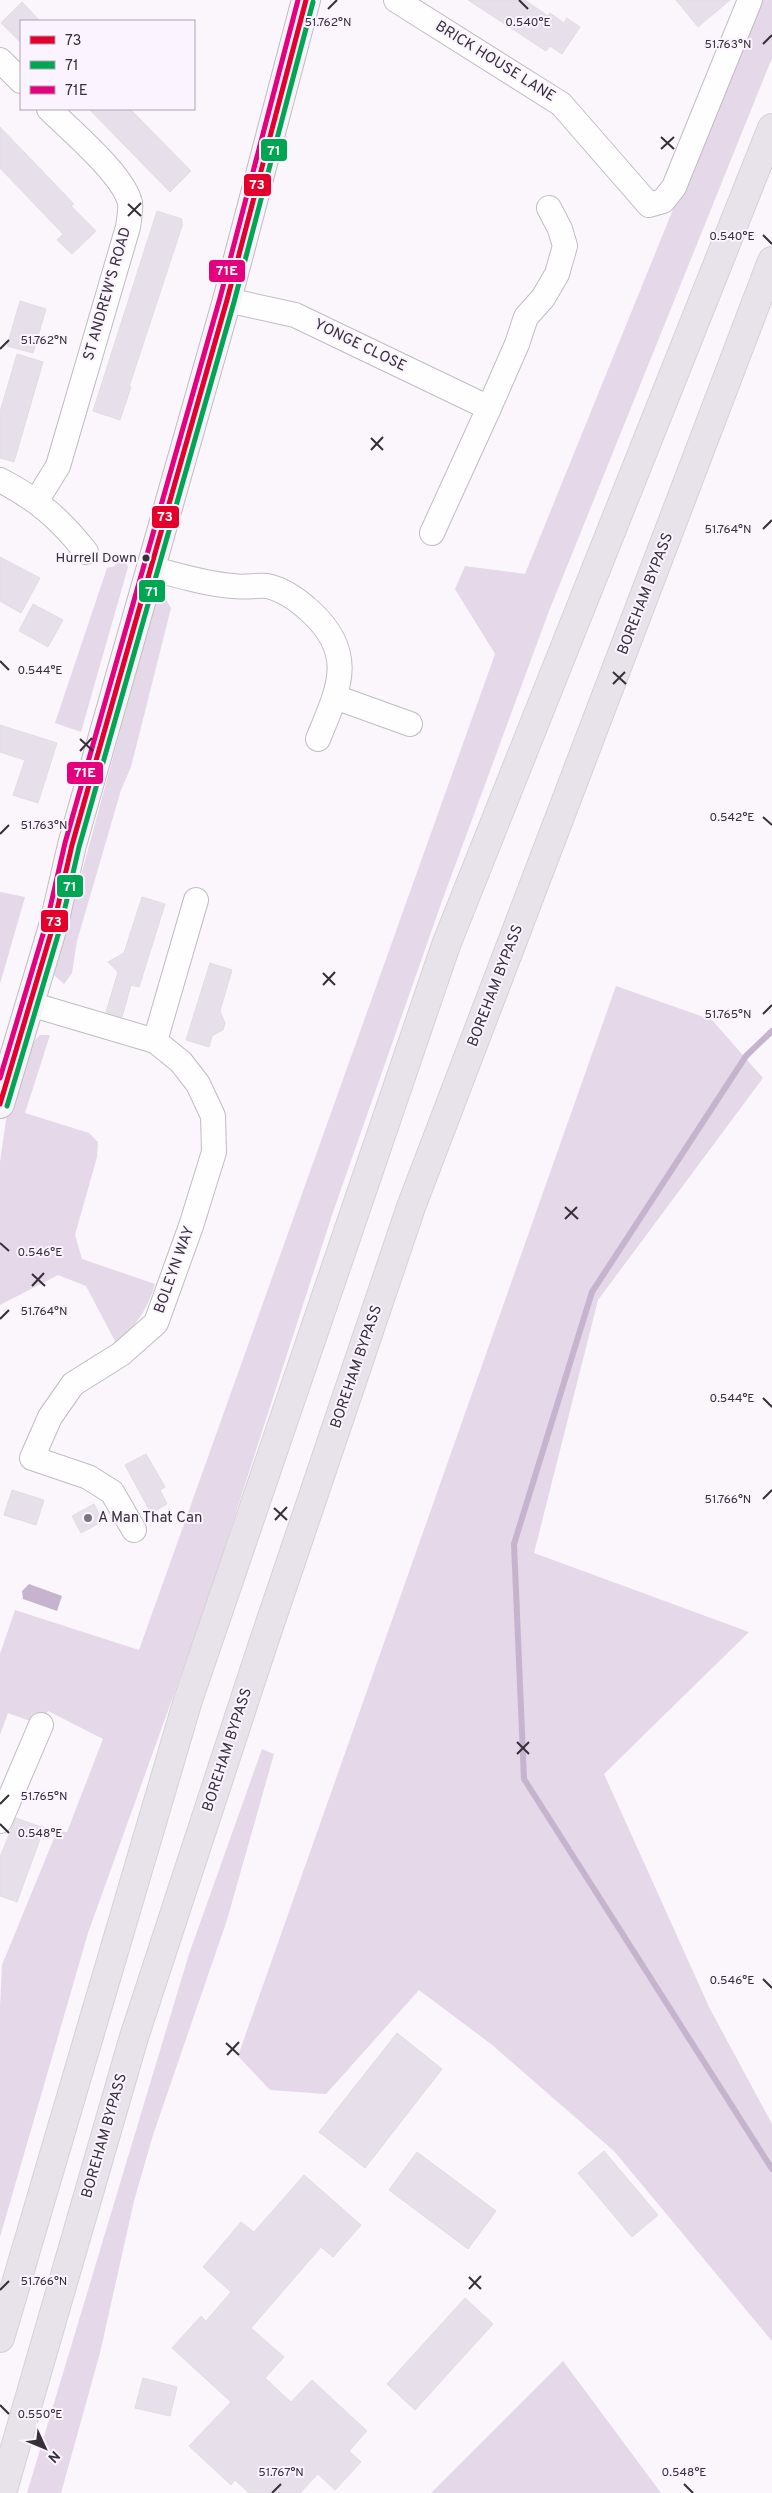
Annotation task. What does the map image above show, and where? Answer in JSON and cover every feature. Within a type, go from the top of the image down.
[{"type":"highway","points":[[0,2338],[188,1700],[446,945],[772,128]]},
{"type":"highway","name":"BOREHAM BYPASS","points":[[2,2493],[134,2037],[260,1653],[411,1207],[772,261]]},
{"type":"main road","points":[[0,1104],[54,923],[72,845],[226,300],[306,0]]},
{"type":"street","name":"BRICK HOUSE LANE","points":[[396,0],[561,104],[650,205],[663,201],[674,187],[750,0]]},
{"type":"street","points":[[0,60],[20,80]]},
{"type":"street","name":"ST ANDREW'S ROAD","points":[[37,500],[58,466],[128,227],[130,204],[124,187],[49,110]]},
{"type":"street","points":[[432,533],[517,344],[526,317],[543,298],[557,274],[565,246],[560,229],[549,208]]},
{"type":"street","name":"YONGE CLOSE","points":[[226,300],[295,315],[489,408]]},
{"type":"street","points":[[0,480],[37,500],[70,532],[86,552]]},
{"type":"street","points":[[150,568],[233,586],[268,586],[299,601],[317,618],[332,636],[339,650],[339,687],[318,739]]},
{"type":"street","points":[[335,697],[410,724]]},
{"type":"street","points":[[155,1041],[196,900]]},
{"type":"street","name":"BOLEYN WAY","points":[[30,1004],[155,1041],[181,1062],[198,1084],[213,1116],[214,1152],[191,1226],[156,1323],[121,1354],[73,1384],[50,1417],[32,1458],[88,1477],[112,1492],[134,1530]]},
{"type":"street","points":[[0,1821],[41,1725]]},
{"type":"shaded area","points":[[758,0],[772,0],[772,58],[549,611],[442,901],[332,1215],[207,1602],[88,1933],[0,2237],[0,2008],[2,1965],[57,1831],[67,1832],[103,1739],[48,1711],[41,1725],[8,1713],[0,1735],[0,1654],[15,1610],[139,1650],[495,654],[455,589],[465,566],[525,574]]},
{"type":"shaded area","points":[[117,557],[126,562],[128,567],[81,732],[55,723],[107,568],[115,566]]},
{"type":"shaded area","points":[[163,594],[171,608],[131,767],[121,790],[77,941],[72,973],[64,984],[54,975],[156,599]]},
{"type":"shaded area","points":[[0,892],[25,897],[0,984]]},
{"type":"shaded area","points":[[616,986],[712,1020],[763,1078],[598,1300],[534,1553],[749,1632],[604,1774],[710,2009],[772,2124],[772,2341],[614,2151],[491,2044],[419,1990],[326,2094],[270,2090],[238,2056]]},
{"type":"shaded area","points":[[40,1035],[50,1035],[25,1113],[89,1133],[98,1142],[97,1157],[75,1235],[82,1259],[155,1284],[149,1301],[140,1316],[130,1330],[116,1343],[86,1286],[58,1275],[0,1305],[0,1162],[6,1120],[28,1052]]},
{"type":"shaded area","points":[[29,1584],[62,1596],[57,1611],[23,1599],[22,1591]]},
{"type":"shaded area","points":[[262,1749],[274,1754],[227,1920],[153,2135],[134,2201],[100,2353],[61,2493],[27,2493],[189,1954]]},
{"type":"shaded area","points":[[563,2361],[661,2493],[431,2493]]},
{"type":"building","points":[[468,0],[525,0],[548,16],[550,13],[564,23],[567,18],[580,27],[562,54],[550,46],[546,51]]},
{"type":"building","points":[[676,0],[730,0],[698,27]]},
{"type":"building","points":[[22,2],[39,20],[20,20],[20,42],[1,23]]},
{"type":"building","points":[[90,110],[131,110],[191,171],[170,192]]},
{"type":"building","points":[[0,127],[74,204],[71,206],[96,231],[72,254],[57,240],[63,234],[0,168]]},
{"type":"building","points":[[157,211],[182,219],[182,226],[120,420],[93,411]]},
{"type":"building","points":[[20,301],[46,309],[33,353],[7,346]]},
{"type":"building","points":[[17,354],[43,362],[14,462],[0,458],[0,412]]},
{"type":"building","points":[[0,557],[40,578],[21,613],[0,601]]},
{"type":"building","points":[[33,604],[63,620],[48,647],[19,631]]},
{"type":"building","points":[[0,725],[57,743],[38,803],[13,795],[25,760],[0,752]]},
{"type":"building","points":[[142,897],[165,904],[139,987],[131,985],[122,1017],[106,1012],[118,972],[108,962],[124,953]]},
{"type":"building","points":[[210,963],[232,970],[220,1011],[225,1023],[223,1030],[212,1036],[209,1047],[186,1040]]},
{"type":"building","points":[[146,1454],[165,1487],[160,1490],[167,1504],[151,1513],[125,1465]]},
{"type":"building","points":[[12,1490],[44,1500],[36,1525],[4,1515]]},
{"type":"building","name":"A Man That Can","points":[[94,1504],[103,1521],[81,1533],[72,1516]]},
{"type":"building","points":[[16,1818],[44,1828],[17,1902],[0,1896],[0,1857]]},
{"type":"building","points":[[397,2033],[442,2069],[365,2168],[319,2132]]},
{"type":"building","points":[[604,2151],[658,2215],[632,2237],[578,2173]]},
{"type":"building","points":[[417,2152],[496,2211],[468,2249],[389,2190]]},
{"type":"building","points":[[304,2175],[361,2225],[333,2257],[321,2247],[251,2328],[284,2357],[265,2378],[291,2402],[312,2380],[367,2431],[349,2451],[361,2462],[335,2490],[318,2474],[300,2493],[249,2493],[235,2480],[231,2485],[189,2446],[231,2402],[172,2348],[201,2316],[206,2321],[231,2292],[203,2267],[241,2222],[254,2232]]},
{"type":"building","points":[[465,2298],[493,2324],[415,2410],[387,2384]]},
{"type":"building","points":[[143,2378],[177,2387],[170,2416],[135,2408]]},
{"type":"waterway","points":[[772,1031],[746,1056],[592,1292],[514,1544],[524,1779],[772,2169]]},
{"type":"transit line","name":"71E","points":[[0,1078],[47,921],[65,843],[220,298],[298,0]]},
{"type":"transit line","name":"73","points":[[0,1104],[54,923],[72,845],[227,300],[306,0]]},
{"type":"transit line","name":"71","points":[[7,1106],[61,925],[79,847],[234,302],[313,2]]},
{"type":"place","name":"Hurrell Down","points":[[146,558]]},
{"type":"place","name":"A Man That Can","points":[[88,1518]]}]
